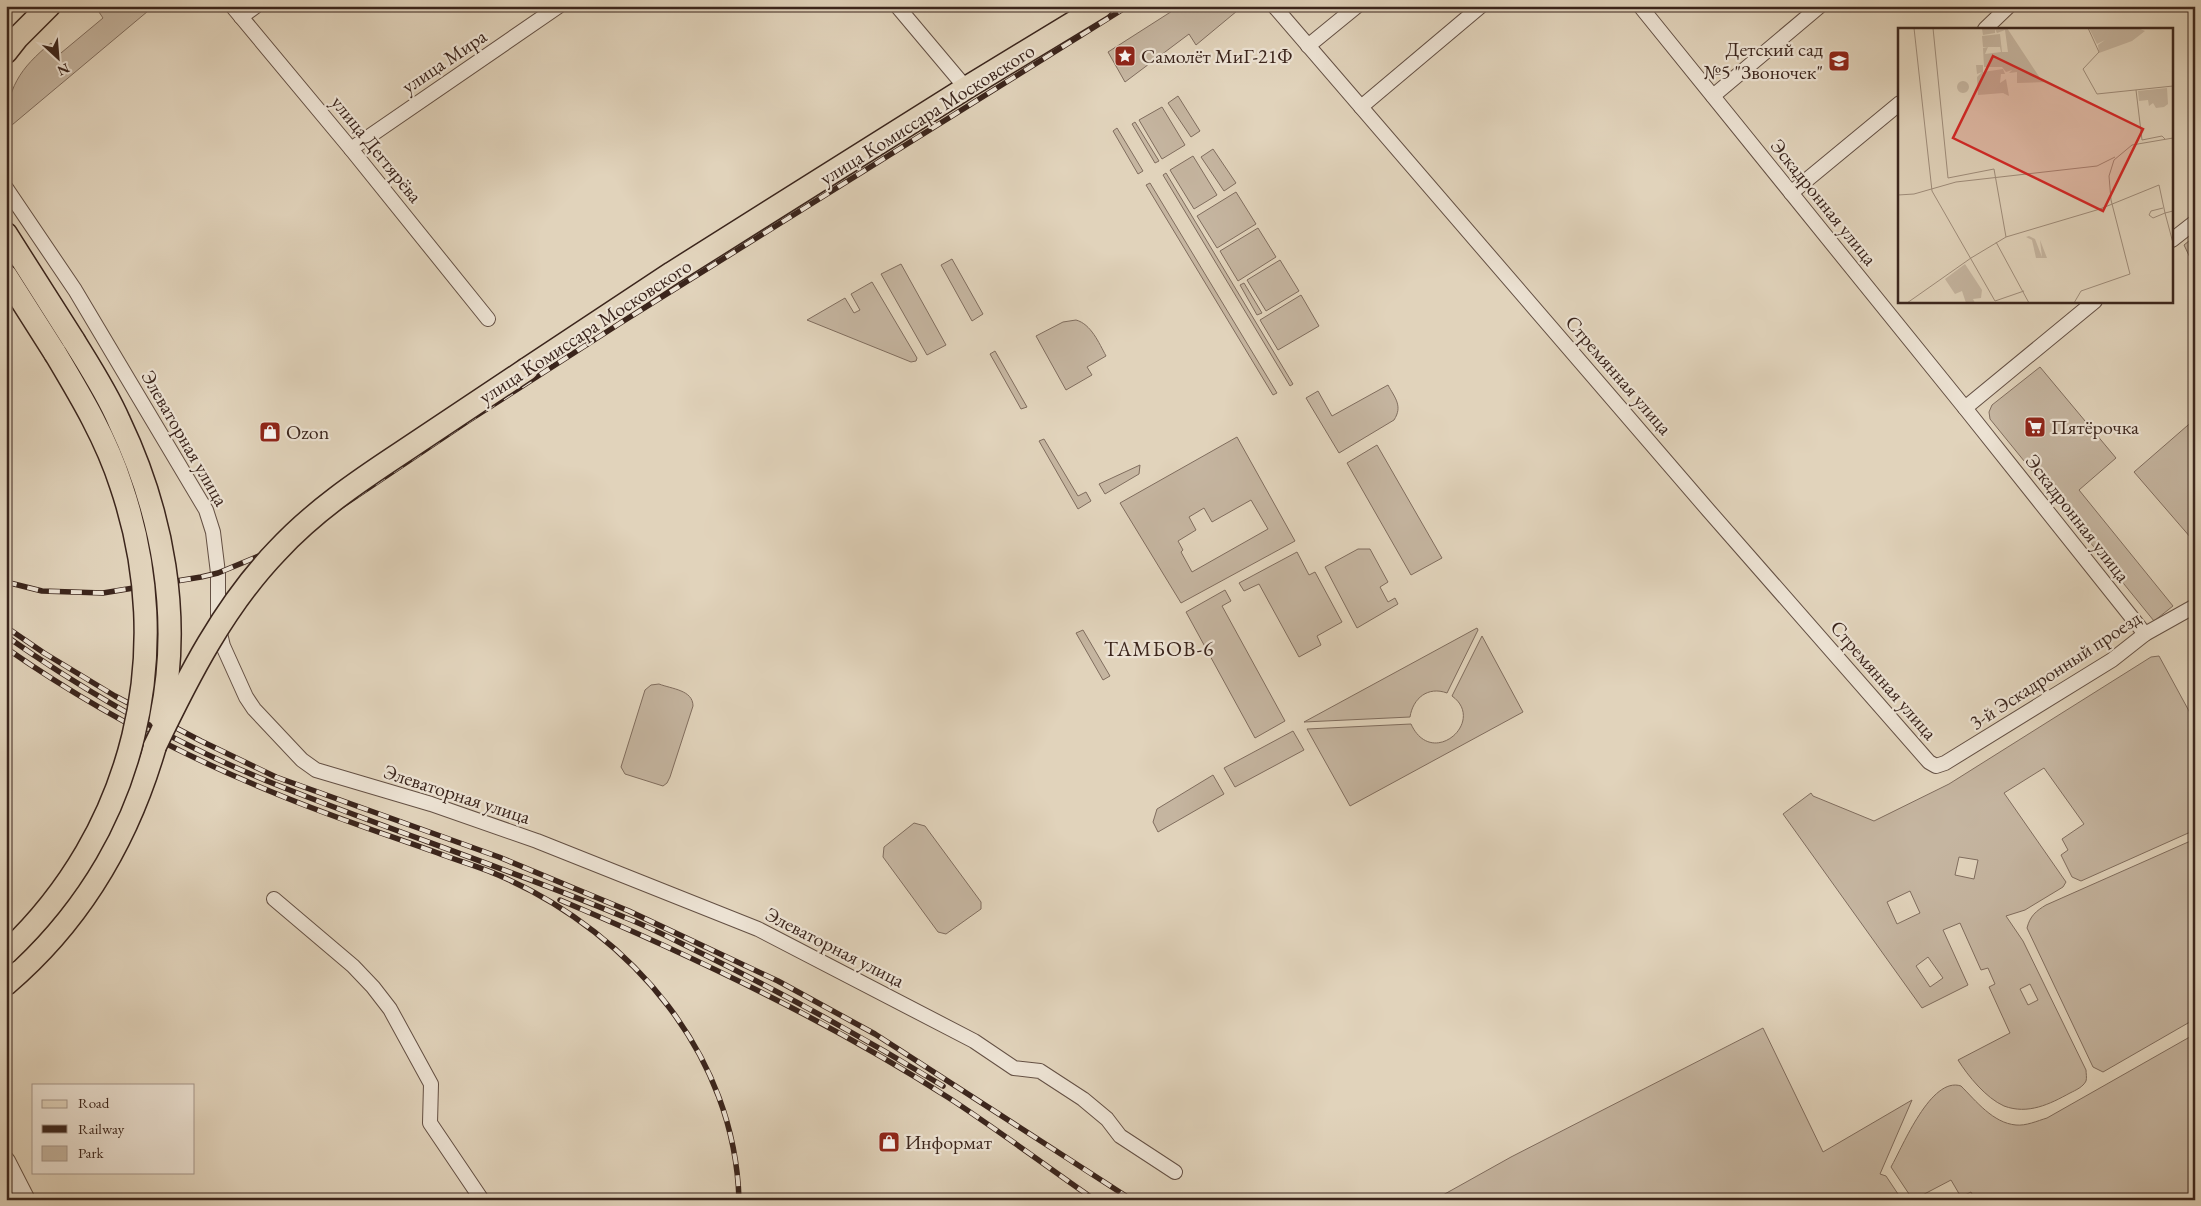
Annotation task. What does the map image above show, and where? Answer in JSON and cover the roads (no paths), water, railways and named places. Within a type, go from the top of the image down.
[{"type":"main road","points":[[6,52],[17,38],[49,6]]},
{"type":"main road","name":"улица Комиссара Московского","points":[[155,746],[180,694],[236,602],[275,552],[329,504],[672,273],[966,88],[1101,6]]},
{"type":"main road","points":[[6,234],[74,341],[119,419],[133,451],[146,484],[160,540],[167,586],[170,627],[168,668],[155,746],[127,825],[95,883],[61,929],[6,984]]},
{"type":"main road","points":[[6,276],[78,392],[111,457],[134,525],[142,566],[146,610],[144,683],[135,733],[112,800],[94,839],[60,894],[43,916],[6,953]]},
{"type":"street","points":[[236,12],[256,6]]},
{"type":"street","name":"улица Мира","points":[[351,149],[559,6]]},
{"type":"street","points":[[897,6],[966,88]]},
{"type":"street","name":"Стремянная улица","points":[[1274,6],[1709,511],[1929,762],[1936,766]]},
{"type":"street","points":[[1308,46],[1357,6]]},
{"type":"street","points":[[1361,107],[1482,6]]},
{"type":"street","name":"Эскадронная улица","points":[[1640,6],[1966,408],[2145,634]]},
{"type":"street","points":[[1713,96],[1820,6]]},
{"type":"street","points":[[1986,28],[2009,6]]},
{"type":"street","name":"улица Дегтярёва","points":[[236,12],[351,149],[488,319]]},
{"type":"street","points":[[1791,193],[1898,105]]},
{"type":"street","name":"Элеваторная улица","points":[[6,188],[75,290],[206,510],[213,532],[218,573],[218,625],[223,646],[254,709],[302,760],[316,770],[333,776],[431,804],[537,841],[758,929],[974,1041],[1014,1068],[1040,1071],[1083,1099],[1107,1119],[1120,1136],[1175,1172]]},
{"type":"street","points":[[2174,238],[2195,222]]},
{"type":"street","points":[[1966,408],[2094,302]]},
{"type":"street","name":"3-й Эскадронный проезд","points":[[1936,766],[1945,763],[2112,660],[2145,634],[2195,606]]},
{"type":"street","points":[[274,899],[353,966],[390,1009],[431,1084],[430,1123],[482,1200]]},
{"type":"street","points":[[6,1160],[26,1200]]},
{"type":"railway","points":[[6,582],[42,591],[103,593],[218,573],[271,551],[622,322],[1128,6]]},
{"type":"railway","points":[[6,627],[44,653],[115,696],[201,741],[276,777],[499,857],[629,911],[778,981],[875,1034],[1132,1200]]},
{"type":"railway","points":[[6,636],[70,679],[137,718],[206,754],[277,785],[581,899],[645,926],[796,1002],[885,1051],[943,1086]]},
{"type":"railway","points":[[6,648],[102,709],[203,762],[315,809],[505,878],[551,902],[595,932],[634,967],[668,1006],[697,1049],[719,1097],[733,1147],[739,1200]]},
{"type":"railway","points":[[560,900],[610,921],[759,991],[855,1042],[949,1098],[1095,1200]]},
{"type":"place","name":"Самолёт МиГ-21Ф","points":[[1125,56]]},
{"type":"place","name":"Детский сад №5 \"Звоночек\"","points":[[1839,61]]},
{"type":"place","name":"Пятёрочка","points":[[2035,427]]},
{"type":"place","name":"Ozon","points":[[270,432]]},
{"type":"place","name":"Информат","points":[[889,1142]]},
{"type":"district","name":"ТАМБОВ-6","points":[[1159,648]]}]
